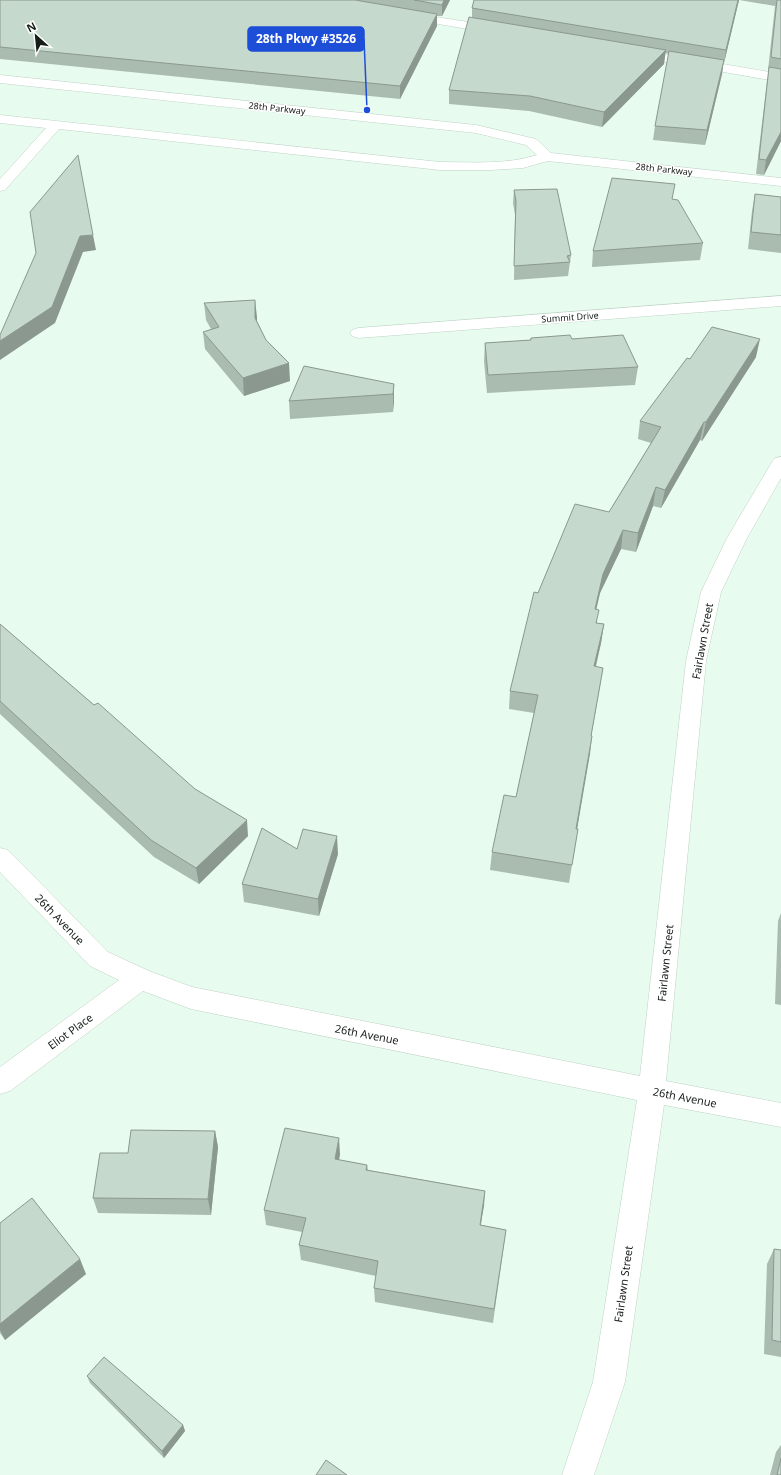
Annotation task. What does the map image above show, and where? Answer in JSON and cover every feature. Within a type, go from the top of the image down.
[{"type":"street","points":[[398,14],[509,33]]},
{"type":"street","points":[[627,52],[781,78]]},
{"type":"street","name":"28th Parkway","points":[[0,79],[476,129],[531,142],[547,157]]},
{"type":"street","name":"28th Parkway","points":[[0,119],[440,166],[491,166],[515,164],[547,157],[781,182]]},
{"type":"street","points":[[0,187],[55,126]]},
{"type":"street","name":"Summit Drive","points":[[358,333],[781,301]]},
{"type":"street","name":"Fairlawn Street","points":[[578,1475],[609,1382],[652,1091],[696,661],[710,592],[737,538],[781,462]]},
{"type":"street","name":"26th Avenue","points":[[0,858],[100,959],[140,979],[191,998],[652,1091],[781,1115]]},
{"type":"street","name":"Eliot Place","points":[[0,1082],[140,979]]},
{"type":"building","points":[[0,0],[355,0],[437,14],[400,86],[0,47]]},
{"type":"building","points":[[414,0],[444,0],[442,5]]},
{"type":"building","points":[[474,0],[738,0],[726,50],[472,8]]},
{"type":"building","points":[[777,0],[781,0],[781,59],[771,57]]},
{"type":"building","points":[[469,17],[666,50],[604,112],[530,96],[449,90]]},
{"type":"building","points":[[669,51],[724,60],[707,130],[655,126]]},
{"type":"building","points":[[769,67],[781,69],[781,132],[766,160],[759,159]]},
{"type":"building","points":[[78,155],[93,235],[80,236],[52,307],[0,341],[0,335],[36,253],[30,212]]},
{"type":"building","points":[[612,178],[675,184],[672,199],[678,200],[703,243],[593,251]]},
{"type":"building","points":[[557,189],[571,255],[567,256],[570,262],[514,266],[516,201],[514,190]]},
{"type":"building","points":[[755,194],[781,197],[781,235],[751,232]]},
{"type":"building","points":[[255,300],[255,318],[266,340],[289,363],[243,378],[203,332],[219,327],[204,303]]},
{"type":"building","points":[[712,327],[760,339],[706,422],[704,422],[665,490],[656,487],[638,533],[623,530],[603,574],[595,609],[599,610],[596,623],[604,624],[594,666],[603,668],[576,829],[578,829],[572,865],[492,852],[504,795],[516,797],[538,695],[510,691],[534,592],[538,593],[575,504],[609,512],[661,427],[640,421],[687,358],[690,359]]},
{"type":"building","points":[[570,335],[572,339],[623,335],[638,367],[488,375],[485,343],[531,340],[531,338]]},
{"type":"building","points":[[304,366],[394,384],[393,394],[289,401]]},
{"type":"building","points":[[0,624],[94,705],[98,703],[195,789],[247,820],[196,868],[151,840],[0,701]]},
{"type":"building","points":[[262,828],[297,849],[303,829],[337,836],[318,899],[242,884]]},
{"type":"building","points":[[285,1128],[339,1138],[335,1159],[367,1165],[366,1170],[485,1191],[480,1225],[506,1230],[494,1309],[374,1288],[378,1261],[299,1245],[306,1218],[264,1210]]},
{"type":"building","points":[[131,1130],[215,1131],[208,1199],[93,1198],[100,1153],[128,1153]]},
{"type":"building","points":[[32,1198],[80,1259],[0,1324],[0,1223]]},
{"type":"building","points":[[774,1249],[781,1250],[781,1342],[772,1340]]},
{"type":"building","points":[[104,1357],[183,1425],[162,1451],[87,1376]]},
{"type":"building","points":[[781,1458],[781,1475],[777,1475]]},
{"type":"building","points":[[326,1460],[347,1475],[316,1475]]},
{"type":"place","name":"28th Pkwy #3526","points":[[367,110]]}]
